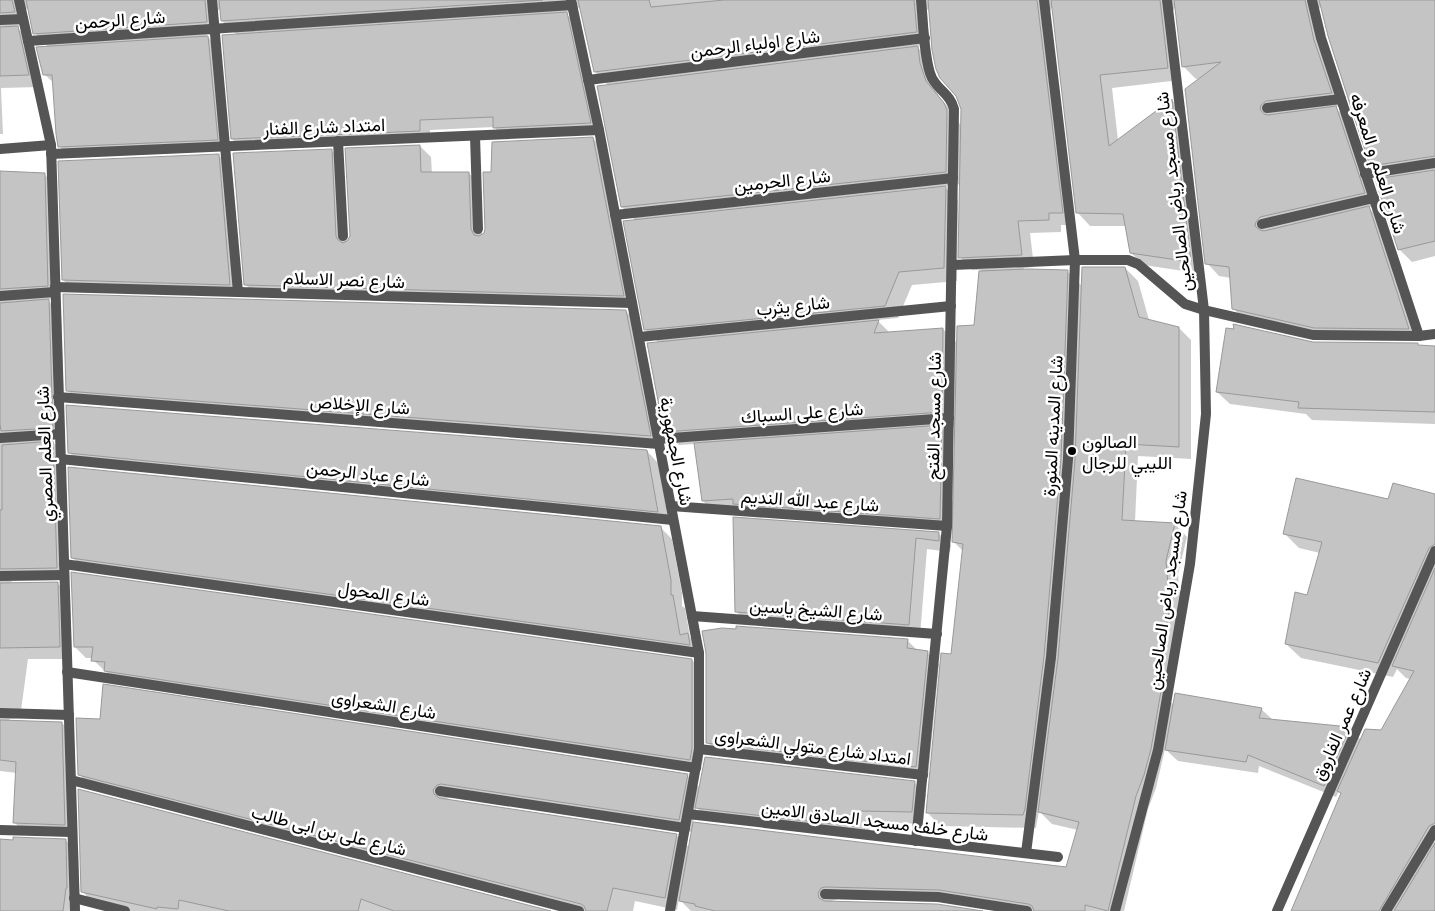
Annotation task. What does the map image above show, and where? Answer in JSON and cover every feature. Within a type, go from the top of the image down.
[{"type":"street","name":"شارع العلم المصري","points":[[19,0],[51,150],[75,911]]},
{"type":"street","points":[[212,0],[238,292]]},
{"type":"street","name":"شارع مسجد الفتح","points":[[916,841],[947,526],[954,110],[952,101],[938,86],[928,66],[921,0]]},
{"type":"street","name":"شارع المدينه المنورة","points":[[1026,853],[1051,657],[1068,459],[1075,260],[1044,0]]},
{"type":"street","name":"شارع مسجد رياض الصالحين","points":[[1114,911],[1158,750],[1190,564],[1206,414],[1204,310],[1167,0]]},
{"type":"street","name":"شارع العلم و المعرفه","points":[[1312,0],[1320,38],[1419,336]]},
{"type":"street","name":"شارع الرحمن","points":[[28,41],[572,3]]},
{"type":"street","name":"شارع الجمهورية","points":[[572,3],[599,130],[699,653],[699,749],[670,911]]},
{"type":"street","points":[[0,20],[23,19]]},
{"type":"street","name":"شارع اولياء الرحمن","points":[[588,80],[925,38]]},
{"type":"street","points":[[1267,108],[1341,98]]},
{"type":"street","name":"امتداد شارع الفنار","points":[[0,149],[51,150],[225,146],[599,130]]},
{"type":"street","points":[[474,136],[478,229]]},
{"type":"street","points":[[338,142],[343,236]]},
{"type":"street","points":[[1365,174],[1435,163]]},
{"type":"street","name":"شارع الحرمين","points":[[615,215],[953,178]]},
{"type":"street","points":[[1262,224],[1374,198]]},
{"type":"street","points":[[952,265],[1075,260],[1128,260],[1138,264],[1185,304],[1204,310],[1313,335],[1419,336],[1435,334]]},
{"type":"street","name":"شارع نصر الاسلام","points":[[0,296],[55,290],[238,292],[632,303]]},
{"type":"street","name":"شارع يثرب","points":[[639,337],[951,306]]},
{"type":"street","name":"شارع الإخلاص","points":[[58,397],[658,441]]},
{"type":"street","name":"شارع على السباك","points":[[658,441],[949,418]]},
{"type":"street","points":[[0,438],[60,434]]},
{"type":"street","name":"شارع عباد الرحمن","points":[[60,459],[673,520]]},
{"type":"street","name":"شارع عبد الله النديم","points":[[671,506],[947,526]]},
{"type":"street","name":"شارع عمر الفاروق","points":[[1276,911],[1435,551]]},
{"type":"street","name":"شارع المحول","points":[[0,576],[64,570],[699,653]]},
{"type":"street","name":"شارع الشيخ ياسين","points":[[692,616],[937,634]]},
{"type":"street","name":"شارع الشعراوى","points":[[67,672],[696,768]]},
{"type":"street","points":[[0,713],[69,715]]},
{"type":"street","name":"امتداد شارع متولي الشعراوى","points":[[699,749],[923,774]]},
{"type":"street","name":"شارع على بن ابى طالب","points":[[70,780],[579,911]]},
{"type":"street","points":[[440,792],[685,828]]},
{"type":"street","name":"شارع خلف مسجد الصادق الامين","points":[[688,814],[1058,857]]},
{"type":"street","points":[[0,830],[72,832]]},
{"type":"street","points":[[1386,911],[1435,830]]},
{"type":"street","points":[[825,894],[938,897],[1027,911]]},
{"type":"street","points":[[74,898],[125,911]]},
{"type":"building","points":[[0,0],[12,0],[15,12],[0,13]]},
{"type":"building","points":[[26,0],[205,0],[207,22],[33,34]]},
{"type":"building","points":[[219,0],[543,0],[221,21]]},
{"type":"building","points":[[578,0],[649,0],[651,7],[724,0],[914,0],[917,32],[594,72]]},
{"type":"building","points":[[928,0],[1037,0],[1063,213],[1049,213],[1049,220],[1018,221],[1022,255],[958,258],[961,109],[956,96],[940,78],[936,69],[932,50]]},
{"type":"building","points":[[1051,0],[1160,0],[1168,68],[1100,75],[1109,146],[1172,99],[1191,262],[1130,253],[1123,214],[1076,213]]},
{"type":"building","points":[[1174,0],[1305,0],[1314,40],[1332,93],[1266,101],[1261,105],[1260,109],[1264,114],[1268,115],[1336,106],[1365,193],[1260,217],[1255,226],[1264,231],[1369,206],[1409,329],[1314,328],[1232,309],[1229,267],[1205,264],[1185,89],[1221,62],[1182,67]]},
{"type":"building","points":[[1319,0],[1435,0],[1435,156],[1370,166],[1328,36]]},
{"type":"building","points":[[567,12],[591,123],[493,128],[493,117],[420,120],[420,131],[231,139],[222,35]]},
{"type":"building","points":[[18,26],[29,75],[0,76],[0,27]]},
{"type":"building","points":[[208,36],[218,140],[58,147],[52,75],[43,75],[36,47]]},
{"type":"building","points":[[918,46],[920,63],[926,81],[944,103],[947,110],[946,172],[621,207],[597,86]]},
{"type":"building","points":[[593,137],[624,296],[244,285],[233,153],[332,149],[336,236],[343,243],[350,236],[345,148],[420,145],[421,172],[469,172],[471,229],[474,235],[479,236],[484,233],[485,229],[483,172],[491,172],[492,142]]},
{"type":"building","points":[[219,154],[230,285],[62,280],[58,161]]},
{"type":"building","points":[[1435,170],[1435,241],[1398,250],[1375,179]]},
{"type":"building","points":[[0,171],[45,173],[48,286],[0,289]]},
{"type":"building","points":[[946,186],[944,268],[899,272],[885,306],[644,330],[623,221]]},
{"type":"building","points":[[1082,267],[1125,267],[1139,317],[1179,327],[1179,447],[1126,444],[1122,520],[1175,523],[1166,561],[1170,608],[1156,676],[1160,676],[1157,690],[1161,691],[1151,749],[1136,796],[1108,911],[1085,905],[1085,911],[1034,911],[1032,906],[1028,904],[939,890],[825,887],[821,888],[818,893],[819,898],[825,901],[937,904],[983,911],[715,911],[679,901],[693,822],[1066,867],[1079,822],[1038,812],[1058,658],[1075,460]]},
{"type":"building","points":[[1068,270],[1061,459],[1044,656],[1025,809],[1023,815],[926,813],[941,653],[951,654],[963,544],[952,542],[957,326],[974,325],[979,271]]},
{"type":"building","points":[[63,294],[626,310],[651,436],[66,391]]},
{"type":"building","points":[[49,299],[53,428],[1,431],[0,303]]},
{"type":"building","points":[[879,320],[874,333],[943,328],[942,412],[664,432],[647,343]]},
{"type":"building","points":[[1233,324],[1313,342],[1418,343],[1418,345],[1435,346],[1435,412],[1298,408],[1299,402],[1216,392],[1226,328],[1234,329]]},
{"type":"building","points":[[66,405],[647,450],[658,512],[68,453]]},
{"type":"building","points":[[942,425],[940,519],[733,504],[733,499],[702,501],[694,443]]},
{"type":"building","points":[[53,441],[57,568],[0,569],[2,445]]},
{"type":"building","points":[[68,467],[661,526],[671,580],[671,595],[673,595],[680,635],[688,633],[690,645],[71,558]]},
{"type":"building","points":[[1296,478],[1388,499],[1393,483],[1435,494],[1435,544],[1429,548],[1378,663],[1285,644],[1295,592],[1307,595],[1322,542],[1283,534]]},
{"type":"building","points":[[733,517],[939,532],[939,541],[916,538],[909,625],[735,612]]},
{"type":"building","points":[[1435,568],[1435,823],[1429,826],[1379,911],[1291,911],[1341,793],[1337,791],[1365,729],[1381,730],[1414,671],[1392,666]]},
{"type":"building","points":[[71,572],[692,659],[692,748],[690,760],[104,671],[105,662],[91,661],[93,647],[74,647]]},
{"type":"building","points":[[58,582],[60,647],[0,648],[0,583]]},
{"type":"building","points":[[736,626],[908,639],[907,648],[928,651],[916,767],[706,743],[706,653],[702,631],[722,628],[736,629]]},
{"type":"building","points":[[103,684],[688,774],[679,820],[441,784],[437,785],[433,790],[434,794],[439,798],[677,834],[665,898],[613,888],[607,911],[586,911],[581,904],[78,775],[76,718],[100,719]]},
{"type":"building","points":[[1175,693],[1262,708],[1259,718],[1350,727],[1324,786],[1248,755],[1246,762],[1165,750]]},
{"type":"building","points":[[0,720],[62,722],[65,825],[13,823],[16,762],[0,760]]},
{"type":"building","points":[[705,757],[915,781],[912,812],[859,811],[858,827],[695,808]]},
{"type":"building","points":[[78,789],[551,911],[394,911],[361,899],[358,911],[229,911],[179,900],[178,909],[157,907],[157,909],[81,892]]},
{"type":"building","points":[[13,837],[66,839],[67,888],[63,911],[0,911],[0,839],[13,840]]},
{"type":"building","points":[[1435,843],[1435,911],[1394,911]]},
{"type":"place","name":"الصالون الليبي للرجال","points":[[1072,451]]}]
